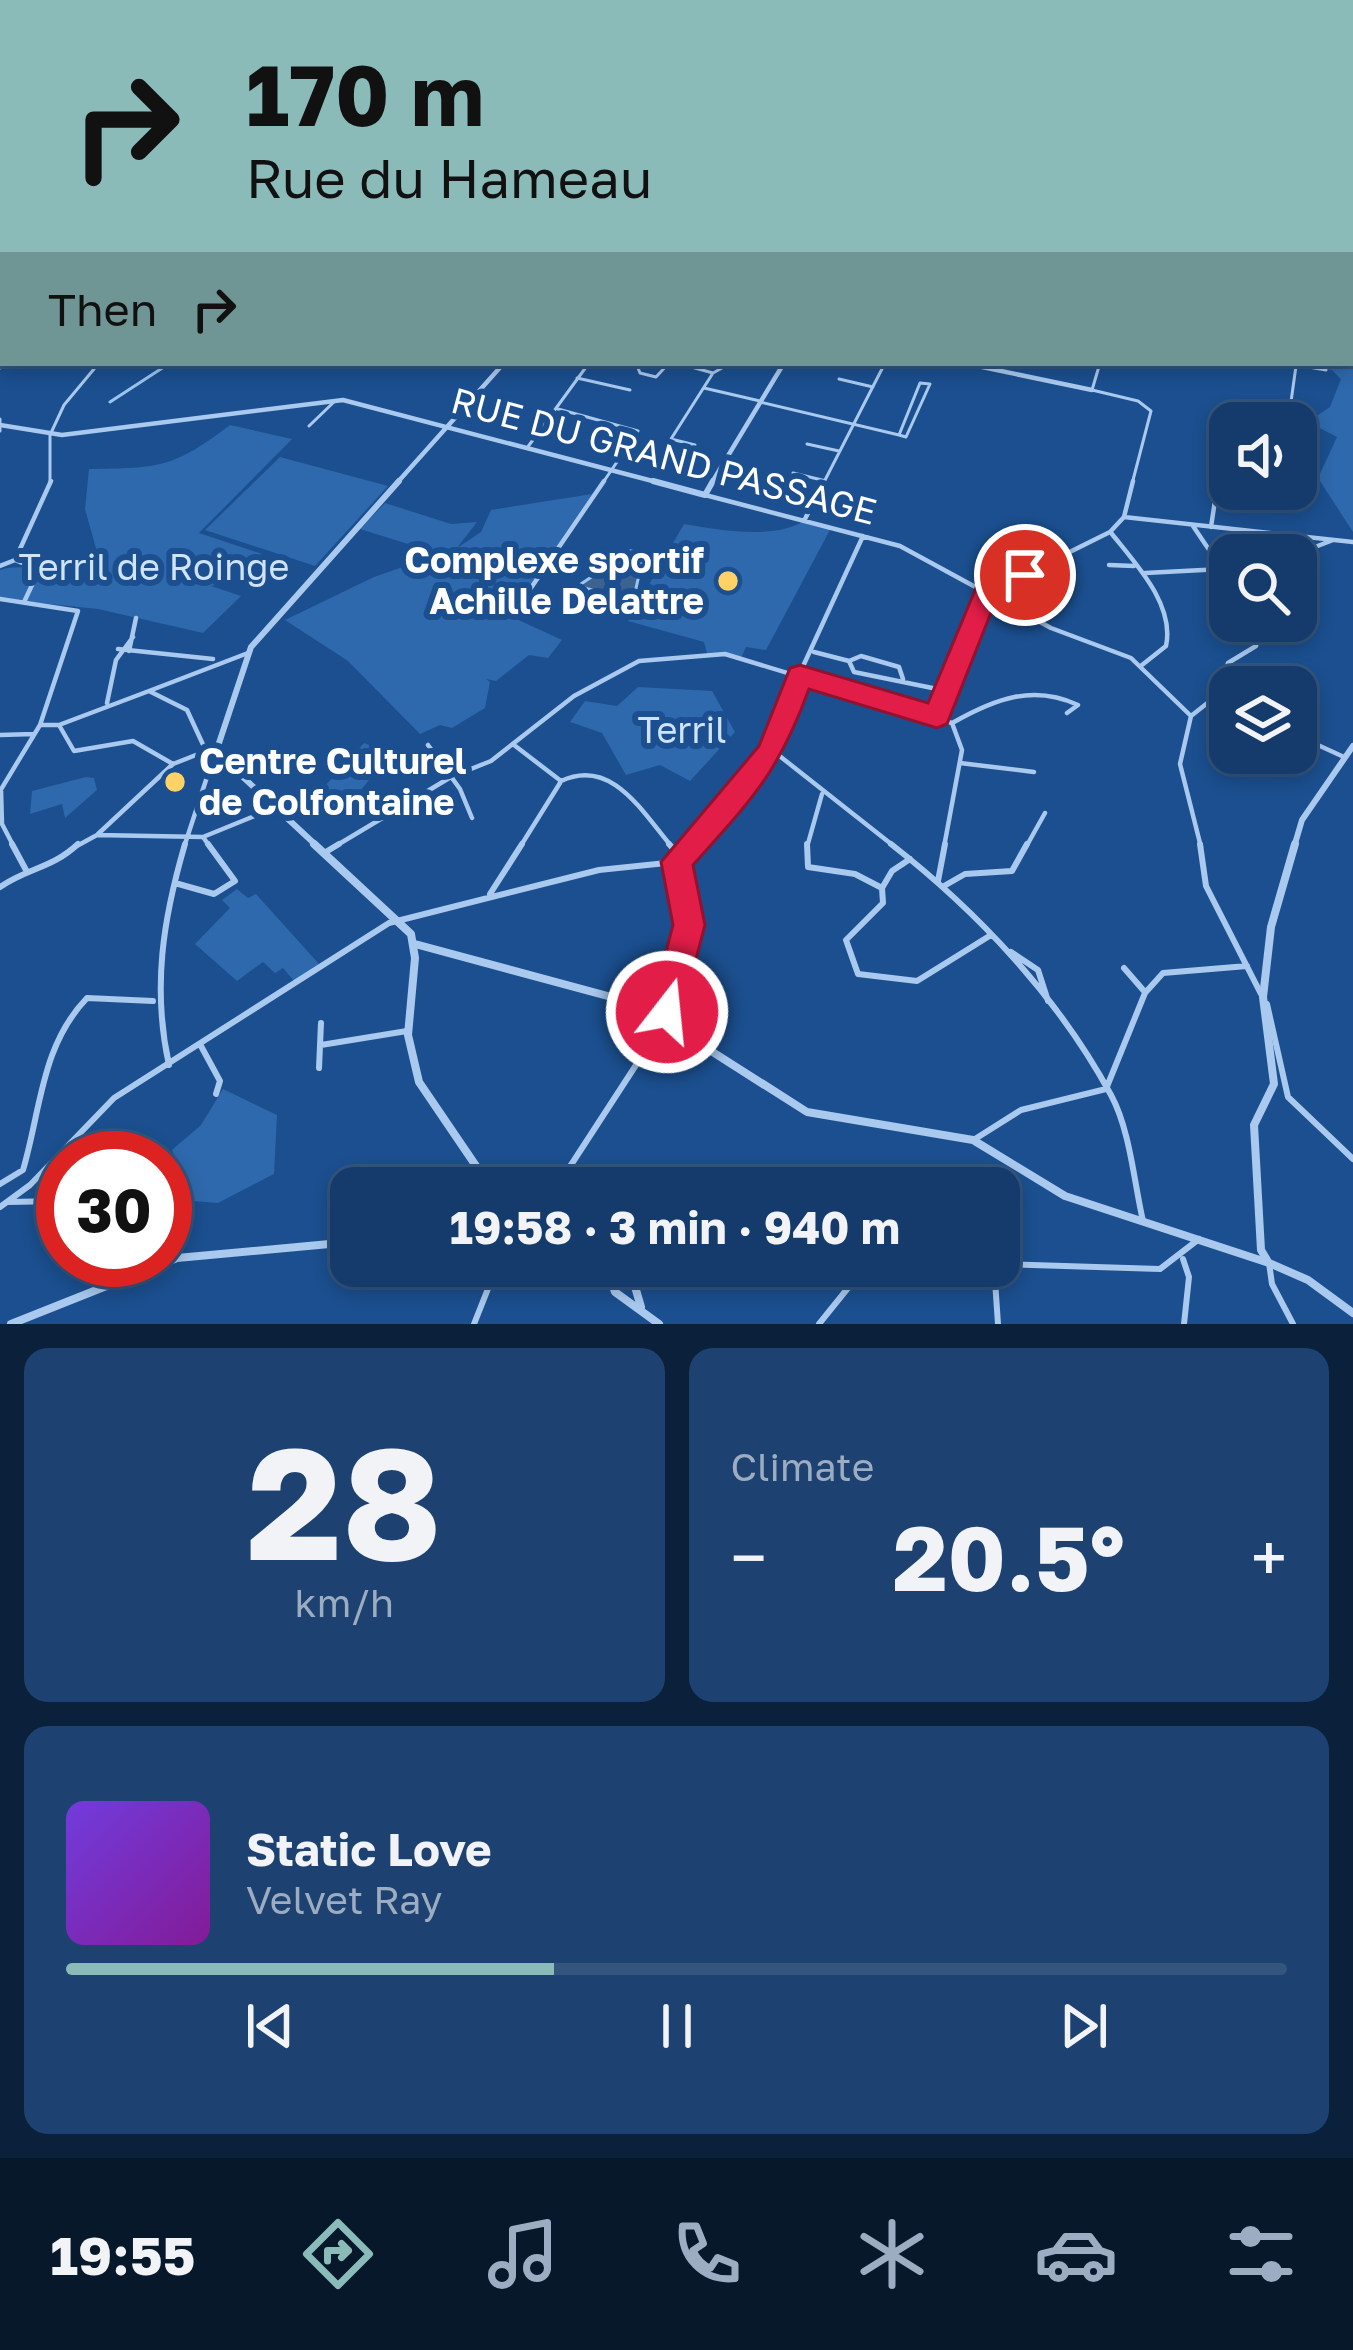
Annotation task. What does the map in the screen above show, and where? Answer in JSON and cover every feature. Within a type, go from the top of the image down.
[{"type":"street","points":[[0,306],[0,319]]},
{"type":"street","points":[[16,560],[52,479],[50,435],[64,405],[96,366]]},
{"type":"street","points":[[169,1064],[155,1000],[163,927],[248,652],[501,366]]},
{"type":"street","points":[[527,448],[586,366]]},
{"type":"street","points":[[637,366],[640,373],[656,377],[666,366]]},
{"type":"street","points":[[688,366],[712,373]]},
{"type":"street","points":[[695,445],[671,439],[712,373],[725,366]]},
{"type":"street","points":[[705,495],[782,366]]},
{"type":"street","points":[[804,521],[884,366]]},
{"type":"street","points":[[937,717],[990,593],[1110,532],[1124,517],[1151,415],[1148,406],[977,366]]},
{"type":"street","points":[[1091,390],[1099,366]]},
{"type":"street","points":[[1296,366],[1326,370]]},
{"type":"street","points":[[1291,402],[1296,366]]},
{"type":"street","points":[[577,377],[631,390]]},
{"type":"street","points":[[839,379],[873,387]]},
{"type":"street","points":[[703,390],[906,437],[930,384],[920,382],[899,435]]},
{"type":"street","points":[[309,426],[337,400]]},
{"type":"street","name":"RUE DU GRAND PASSAGE","points":[[50,435],[337,400],[900,546],[1051,628],[1142,665]]},
{"type":"street","points":[[520,604],[638,431],[558,409]]},
{"type":"street","points":[[1,425],[50,435]]},
{"type":"street","points":[[807,444],[839,451]]},
{"type":"street","points":[[793,473],[824,480]]},
{"type":"street","points":[[1211,528],[1214,510]]},
{"type":"street","points":[[1124,517],[1346,540],[1353,529]]},
{"type":"street","points":[[1110,532],[1134,566],[1145,573],[1222,569],[1193,526]]},
{"type":"street","points":[[4,1205],[106,1105],[397,919],[598,870],[678,859],[737,799],[772,750],[863,536]]},
{"type":"street","points":[[0,566],[16,560],[39,570],[25,600]]},
{"type":"street","points":[[1109,565],[1134,566]]},
{"type":"street","points":[[1145,573],[1171,638],[1142,665],[1191,716]]},
{"type":"street","points":[[0,599],[78,611],[40,725],[1,790],[2,824],[26,871]]},
{"type":"street","points":[[107,703],[136,619]]},
{"type":"street","points":[[1227,666],[1251,653],[1255,642]]},
{"type":"street","points":[[123,650],[219,659]]},
{"type":"street","points":[[812,651],[849,661],[861,656],[899,667],[903,679]]},
{"type":"street","points":[[40,725],[59,725],[219,659],[248,652]]},
{"type":"street","points":[[324,853],[513,744],[574,696],[639,661],[724,654],[952,724],[959,736],[960,763],[941,883]]},
{"type":"street","points":[[849,661],[854,672],[896,684],[903,679]]},
{"type":"street","points":[[903,679],[947,691]]},
{"type":"street","points":[[149,691],[187,710],[206,751]]},
{"type":"street","points":[[952,724],[987,703],[1024,693],[1054,694],[1078,705],[1067,713]]},
{"type":"street","points":[[1209,702],[1191,716],[1180,764],[1196,811],[1203,870],[1263,997],[1288,1096],[1353,1159]]},
{"type":"street","points":[[59,725],[74,752],[133,741],[172,764]]},
{"type":"street","points":[[0,735],[34,734]]},
{"type":"street","points":[[513,744],[561,781]]},
{"type":"street","points":[[428,745],[472,818]]},
{"type":"street","points":[[1317,745],[1344,757]]},
{"type":"street","points":[[1293,1324],[1261,1250],[1254,1125],[1274,1084],[1263,997],[1271,927],[1302,820],[1353,746]]},
{"type":"street","points":[[772,750],[941,883],[1005,950],[1034,964],[1045,979],[1049,1006],[1113,1098],[1143,1222]]},
{"type":"street","points":[[0,887],[26,871],[52,868],[78,844],[97,835],[172,764],[206,751],[218,754],[397,919],[415,944],[666,1016],[807,1112],[973,1140],[1065,1196],[1269,1263],[1308,1280],[1353,1313]]},
{"type":"street","points":[[960,763],[1034,772]]},
{"type":"street","points":[[490,894],[561,781],[578,773],[613,779],[678,859],[689,925],[666,1016],[569,1167]]},
{"type":"street","points":[[824,793],[815,827],[806,836],[808,867],[855,874],[882,888]]},
{"type":"street","points":[[97,835],[203,837],[274,808]]},
{"type":"street","points":[[941,883],[965,874],[1012,871],[1045,813]]},
{"type":"street","points":[[175,884],[214,894],[235,881],[203,837]]},
{"type":"street","points":[[910,860],[892,871],[882,888],[883,903],[846,940],[853,971],[917,982],[991,935]]},
{"type":"street","points":[[415,944],[407,1031],[413,1067],[446,1135],[473,1167]]},
{"type":"street","points":[[973,1140],[1021,1111],[1106,1089],[1126,1060],[1145,992],[1168,970],[1199,974],[1247,966]]},
{"type":"street","points":[[1124,968],[1145,992]]},
{"type":"street","points":[[0,1184],[17,1178],[26,1162],[43,1078],[76,1009],[87,998],[155,1000]]},
{"type":"street","points":[[320,1068],[321,1023]]},
{"type":"street","points":[[321,1045],[407,1031]]},
{"type":"street","points":[[201,1046],[220,1081],[216,1094]]},
{"type":"street","points":[[4,1205],[36,1203]]},
{"type":"street","points":[[1020,1266],[1160,1269],[1182,1257],[1199,1239]]},
{"type":"street","points":[[11,1324],[173,1258],[330,1244]]},
{"type":"street","points":[[1182,1257],[1189,1277],[1184,1324]]},
{"type":"street","points":[[474,1324],[489,1287]]},
{"type":"street","points":[[618,1287],[659,1324]]},
{"type":"street","points":[[627,1293],[629,1287]]},
{"type":"street","points":[[819,1324],[850,1287]]},
{"type":"street","points":[[997,1287],[998,1324]]},
{"type":"green space","points":[[1302,366],[1353,366],[1353,532],[1318,478],[1337,437],[1317,427],[1317,416],[1330,407],[1341,379],[1332,370]]},
{"type":"green space","name":"Terril de Roinge","points":[[230,425],[292,439],[199,533],[280,560],[267,569],[242,564],[225,583],[211,586],[241,596],[203,633],[98,609],[0,599],[0,570],[76,572],[100,563],[85,509],[89,469],[165,463]]},
{"type":"green space","points":[[280,457],[388,486],[315,566],[205,530]]},
{"type":"green space","points":[[592,494],[510,616],[562,640],[548,658],[529,655],[496,681],[486,679],[490,682],[485,708],[452,728],[440,725],[420,734],[348,661],[285,620],[374,577],[440,554],[360,529],[385,503],[451,524],[477,522],[457,548],[481,532],[491,510]]},
{"type":"green space","name":"Complexe sportif Achille Delattre","points":[[804,521],[831,528],[766,650],[746,647],[741,658],[707,653],[704,642],[628,621],[684,524],[762,532]]},
{"type":"green space","name":"Terril","points":[[638,687],[712,691],[735,732],[690,781],[660,765],[626,775],[602,733],[570,722],[585,701],[617,706]]},
{"type":"green space","points":[[364,743],[391,753],[343,812],[315,797]]},
{"type":"green space","points":[[94,778],[97,790],[65,818],[62,804],[30,814],[32,791]]},
{"type":"green space","points":[[237,889],[248,898],[256,894],[319,964],[294,981],[283,968],[275,973],[263,962],[237,981],[195,944],[230,908],[222,900]]},
{"type":"green space","points":[[223,1089],[277,1115],[274,1174],[218,1203],[192,1201],[192,1133]]},
{"type":"shaded area","points":[[630,551],[644,552],[633,602],[578,586]]},
{"type":"waterway","points":[[110,402],[165,366]]},
{"type":"place","name":"Complexe sportif Achille Delattre","points":[[728,581]]},
{"type":"place","name":"Centre Culturel de Colfontaine","points":[[175,782]]},
{"type":"route","points":[[667,1012],[689,925],[676,862],[757,773],[772,750],[800,676],[937,717],[985,595],[1025,575]]}]
